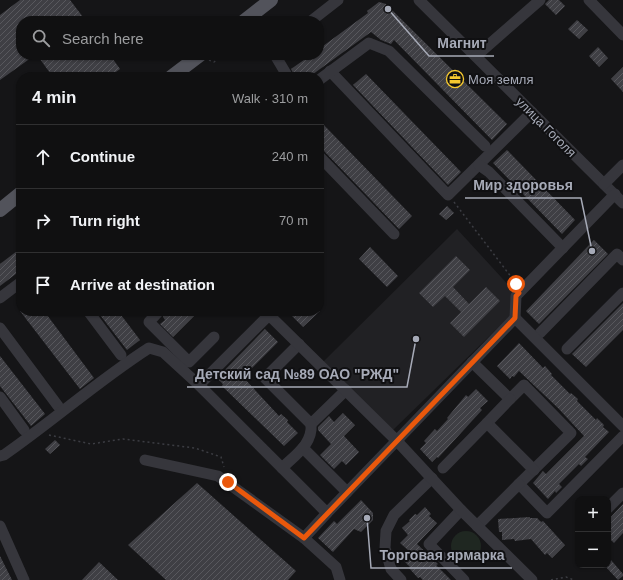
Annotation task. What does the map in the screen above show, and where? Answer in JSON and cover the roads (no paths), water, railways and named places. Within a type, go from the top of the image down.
[{"type":"main road","points":[[253,16],[271,0]]},
{"type":"main road","points":[[179,72],[199,60]]},
{"type":"main road","points":[[0,210],[16,197]]},
{"type":"street","points":[[317,16],[338,0]]},
{"type":"street","name":"улица Гоголя","points":[[418,0],[623,202]]},
{"type":"street","points":[[476,56],[540,0]]},
{"type":"street","points":[[589,0],[623,35]]},
{"type":"street","points":[[324,76],[369,43],[390,51],[485,146]]},
{"type":"street","points":[[279,60],[285,72]]},
{"type":"street","points":[[330,71],[448,195],[532,112]]},
{"type":"street","points":[[324,161],[394,234]]},
{"type":"street","points":[[479,165],[489,172],[563,248]]},
{"type":"street","points":[[604,184],[623,165]]},
{"type":"street","points":[[304,538],[515,318],[516,296],[615,194]]},
{"type":"street","points":[[540,332],[617,254],[623,260]]},
{"type":"street","points":[[0,298],[16,286]]},
{"type":"street","points":[[567,349],[623,293]]},
{"type":"street","points":[[92,316],[121,355]]},
{"type":"street","points":[[154,316],[149,322],[189,362],[214,336]]},
{"type":"street","points":[[199,385],[268,316]]},
{"type":"street","points":[[270,316],[397,441],[461,510],[532,580]]},
{"type":"street","points":[[515,318],[623,426]]},
{"type":"street","points":[[0,328],[58,406]]},
{"type":"street","points":[[282,468],[303,448],[311,436],[311,424],[265,378],[299,344]]},
{"type":"street","points":[[0,456],[4,455],[37,432],[149,348],[163,352],[199,385],[327,513]]},
{"type":"street","points":[[472,362],[510,399]]},
{"type":"street","points":[[443,468],[524,385],[572,433],[477,526]]},
{"type":"street","points":[[311,424],[346,390]]},
{"type":"street","points":[[0,397],[24,430]]},
{"type":"street","points":[[487,423],[534,470]]},
{"type":"street","points":[[519,484],[548,513],[623,436]]},
{"type":"street","points":[[303,448],[347,492]]},
{"type":"street","points":[[145,460],[218,476],[228,482],[304,538],[336,567],[340,580]]},
{"type":"street","points":[[401,580],[391,569],[384,548],[386,531],[394,515],[432,478]]},
{"type":"street","points":[[611,505],[623,493]]},
{"type":"street","points":[[461,510],[430,544],[464,580]]},
{"type":"street","points":[[0,526],[24,580]]},
{"type":"place","name":"Магнит","points":[[388,9]]},
{"type":"place","name":"Моя земля","points":[[455,79]]},
{"type":"place","name":"Мир здоровья","points":[[592,251]]},
{"type":"place","name":"Детский сад №89 ОАО \"РЖД\"","points":[[416,339]]},
{"type":"place","name":"Торговая ярмарка","points":[[367,518]]}]
